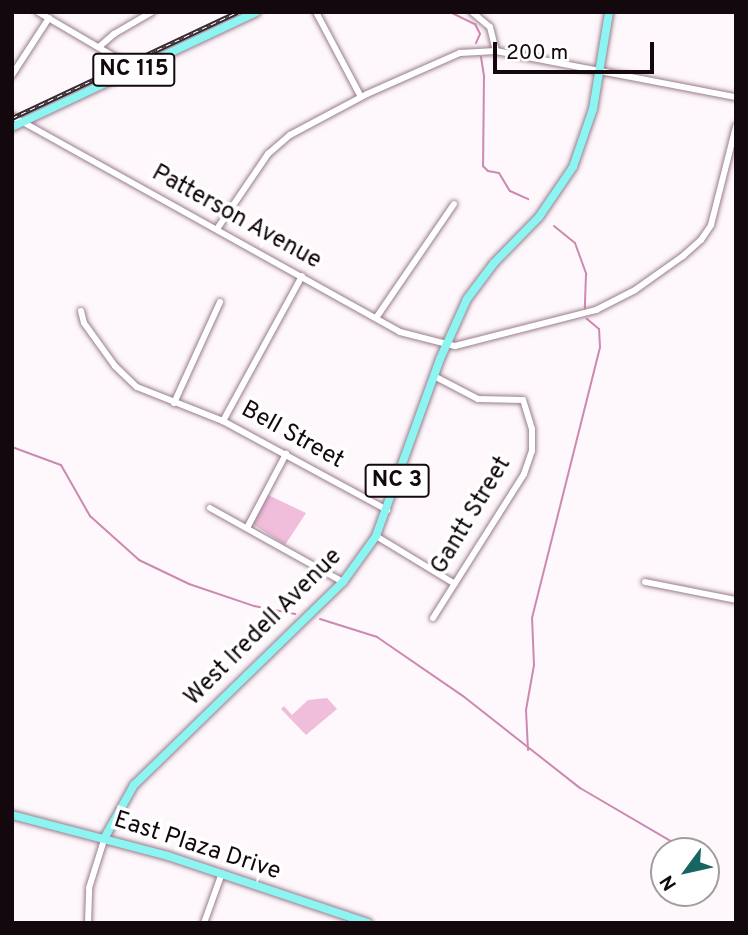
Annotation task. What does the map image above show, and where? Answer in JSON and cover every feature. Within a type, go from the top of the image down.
[{"type":"main road","name":"NC 115","points":[[12,127],[256,12]]},
{"type":"main road","name":"West Iredell Avenue","points":[[105,837],[134,785],[343,582],[376,536],[445,345],[479,280],[539,217],[573,167],[593,109],[609,12]]},
{"type":"main road","name":"East Plaza Drive","points":[[12,815],[105,837],[369,923]]},
{"type":"street","points":[[38,12],[135,69]]},
{"type":"street","points":[[99,47],[114,34],[152,12]]},
{"type":"street","points":[[316,12],[361,97]]},
{"type":"street","points":[[472,12],[490,27],[496,51]]},
{"type":"street","points":[[12,75],[50,18]]},
{"type":"street","points":[[217,229],[278,145],[305,126],[361,97],[460,53],[496,51],[736,97]]},
{"type":"street","name":"Patterson Avenue","points":[[12,116],[376,318],[413,337],[445,345]]},
{"type":"street","points":[[445,345],[455,346],[596,310],[629,294],[683,256],[701,240],[711,225],[736,126]]},
{"type":"street","points":[[376,318],[454,204]]},
{"type":"street","points":[[223,421],[302,276]]},
{"type":"street","points":[[174,403],[220,302]]},
{"type":"street","name":"Bell Street","points":[[81,311],[84,323],[125,377],[150,394],[223,421],[387,510]]},
{"type":"street","name":"Gantt Street","points":[[433,618],[523,474],[532,451],[533,429],[523,401],[478,399],[434,376]]},
{"type":"street","points":[[247,528],[286,454]]},
{"type":"street","points":[[210,508],[343,582]]},
{"type":"street","points":[[376,536],[455,584]]},
{"type":"street","points":[[645,582],[736,600]]},
{"type":"street","name":"West Iredell Avenue","points":[[88,923],[89,888],[105,837]]},
{"type":"street","points":[[204,923],[222,873]]},
{"type":"shaded area","points":[[268,495],[306,513],[285,545],[253,524]]},
{"type":"shaded area","points":[[327,698],[337,709],[306,735],[281,709],[284,706],[292,715],[308,700]]},
{"type":"waterway","points":[[450,12],[475,24],[480,34],[476,43]]},
{"type":"waterway","points":[[481,57],[484,75],[483,166],[488,171],[499,173],[510,191],[528,199]]},
{"type":"waterway","points":[[554,226],[575,243],[586,274],[585,308]]},
{"type":"waterway","points":[[528,750],[526,710],[534,665],[532,618],[600,347],[599,329],[587,319]]},
{"type":"waterway","points":[[12,447],[61,465],[90,516],[139,560],[189,584],[254,606],[295,614]]},
{"type":"waterway","points":[[320,619],[377,637],[463,696],[580,788],[664,837]]},
{"type":"railway","points":[[12,118],[237,12]]}]
